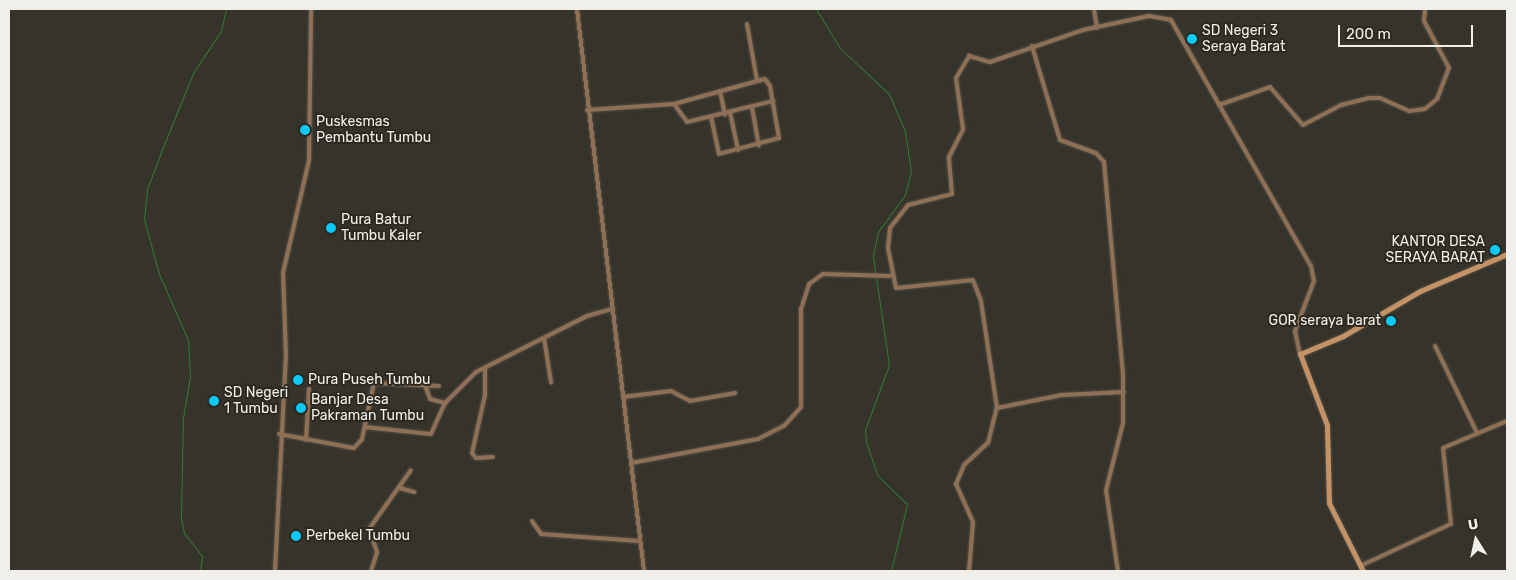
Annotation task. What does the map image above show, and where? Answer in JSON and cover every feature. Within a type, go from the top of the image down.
[{"type":"street","points":[[276,571],[279,434],[286,357],[284,264],[309,160],[311,9]]},
{"type":"street","points":[[577,9],[587,110],[644,571]]},
{"type":"street","points":[[1094,9],[1097,28]]},
{"type":"street","points":[[1219,105],[1270,87],[1303,125],[1341,105],[1369,98],[1380,98],[1409,111],[1425,109],[1437,99],[1449,68],[1424,21],[1425,9]]},
{"type":"street","points":[[969,571],[973,522],[956,484],[964,464],[988,443],[997,408],[975,280],[896,288],[890,276],[888,233],[893,221],[910,204],[953,192],[949,157],[963,129],[956,84],[959,68],[971,55],[987,62],[1032,46],[1097,28],[1149,16],[1168,18],[1312,270],[1314,282],[1295,331],[1300,354],[1327,425],[1329,503],[1362,568],[1452,523],[1443,448],[1507,421]]},
{"type":"street","points":[[747,24],[756,80]]},
{"type":"street","points":[[1032,46],[1060,140],[1104,160],[1124,392],[1123,423],[1106,490],[1118,571]]},
{"type":"street","points":[[587,110],[674,104],[756,80],[768,82],[779,138],[738,150],[717,152],[711,117]]},
{"type":"street","points":[[720,91],[738,150]]},
{"type":"street","points":[[674,104],[684,122],[773,101]]},
{"type":"street","points":[[752,107],[759,145]]},
{"type":"street","points":[[1300,354],[1343,336],[1420,291],[1507,254]]},
{"type":"street","points":[[631,463],[758,439],[784,426],[801,408],[801,309],[809,284],[823,274],[866,277],[890,276]]},
{"type":"street","points":[[365,427],[430,434],[445,403],[485,368],[587,316],[612,309]]},
{"type":"street","points":[[544,338],[552,382]]},
{"type":"street","points":[[1435,346],[1477,433]]},
{"type":"street","points":[[485,368],[485,395],[472,452],[476,458],[493,457]]},
{"type":"street","points":[[279,434],[354,448],[365,427],[375,383],[439,386]]},
{"type":"street","points":[[425,385],[430,399],[445,403]]},
{"type":"street","points":[[306,440],[310,389]]},
{"type":"street","points":[[622,397],[672,391],[690,401],[735,392]]},
{"type":"street","points":[[997,408],[1062,395],[1124,392]]},
{"type":"street","points":[[371,571],[377,552],[368,529],[400,488],[411,470]]},
{"type":"street","points":[[400,488],[414,492]]},
{"type":"street","points":[[532,521],[541,534],[639,542]]},
{"type":"waterway","points":[[200,571],[202,556],[184,533],[181,518],[183,418],[190,376],[188,340],[159,274],[144,219],[147,189],[161,152],[193,73],[221,31],[226,9]]},
{"type":"waterway","points":[[816,9],[840,48],[889,94],[905,131],[911,172],[905,195],[878,232],[873,256],[875,273]]},
{"type":"waterway","points":[[876,277],[889,365],[865,430],[866,442],[878,476],[907,504],[891,571]]},
{"type":"place","name":"SD Negeri 3 Seraya Barat","points":[[1192,39]]},
{"type":"place","name":"Puskesmas Pembantu Tumbu","points":[[305,130]]},
{"type":"place","name":"Pura Batur Tumbu Kaler","points":[[331,228]]},
{"type":"place","name":"KANTOR DESA SERAYA BARAT","points":[[1495,250]]},
{"type":"place","name":"GOR seraya barat","points":[[1391,321]]},
{"type":"place","name":"Pura Puseh Tumbu","points":[[298,380]]},
{"type":"place","name":"SD Negeri 1 Tumbu","points":[[214,401]]},
{"type":"place","name":"Banjar Desa Pakraman Tumbu","points":[[301,408]]},
{"type":"place","name":"Perbekel Tumbu","points":[[296,536]]}]
